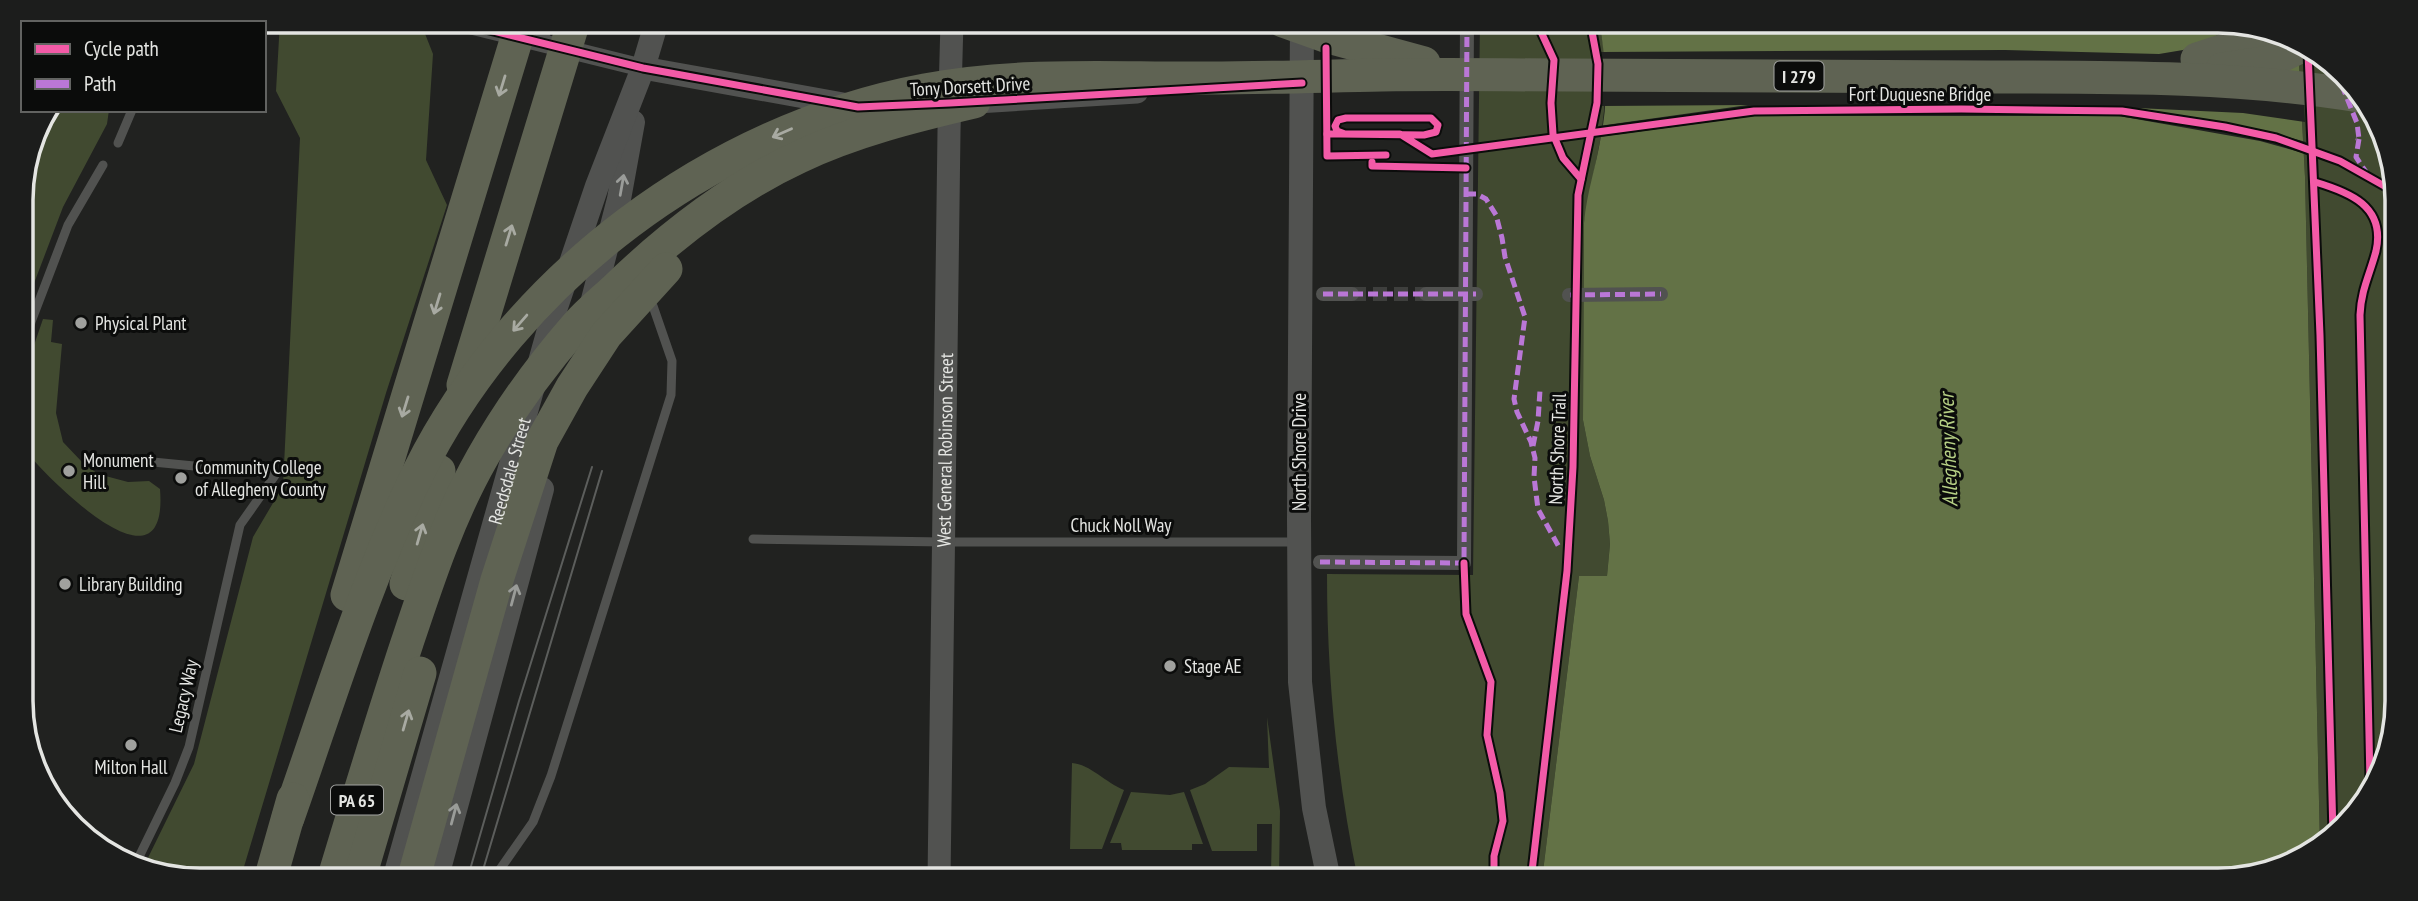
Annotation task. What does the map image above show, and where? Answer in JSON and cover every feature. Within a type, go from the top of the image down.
[{"type":"highway","name":"I 279","points":[[1324,33],[1430,64],[1506,76]]},
{"type":"highway","points":[[273,868],[318,697],[365,534],[425,342],[533,34]]},
{"type":"highway","points":[[381,721],[400,605],[474,347],[570,34]]},
{"type":"highway","points":[[2159,68],[2229,34]]},
{"type":"highway","points":[[2092,77],[2159,68],[2209,56],[2251,37]]},
{"type":"highway","points":[[2198,71],[2243,54],[2267,41]]},
{"type":"highway","points":[[2092,77],[2153,76],[2248,66],[2269,62],[2293,50]]},
{"type":"highway","points":[[288,818],[369,590],[420,469],[462,398],[520,321],[576,265],[636,218],[707,170],[785,131],[859,106],[927,89],[1016,79],[1506,76]]},
{"type":"highway","points":[[381,721],[427,582],[453,518],[481,459],[512,410],[577,325],[652,253],[733,193],[798,157],[848,136],[1004,95],[1074,84],[1506,76]]},
{"type":"highway","name":"Fort Duquesne Bridge","points":[[1506,76],[2092,77]]},
{"type":"highway","name":"I 279","points":[[2092,77],[2252,83],[2346,94]]},
{"type":"highway","name":"I 279","points":[[2092,77],[2236,96],[2362,117]]},
{"type":"highway","points":[[416,868],[497,580],[542,442],[572,387],[606,335],[656,277],[717,222],[779,183],[849,147],[924,121],[1014,97],[1210,78]]},
{"type":"highway","points":[[363,868],[442,597],[470,526],[497,469],[538,404],[578,350],[652,275],[721,221],[800,170],[859,142],[928,117],[1004,95]]},
{"type":"highway","name":"PA 65","points":[[337,868],[381,721]]},
{"type":"main road","name":"North Shore Drive","points":[[1302,33],[1300,682],[1314,808],[1326,867]]},
{"type":"main road","name":"Reedsdale Street","points":[[397,868],[552,319],[653,34]]},
{"type":"main road","name":"Reedsdale Street","points":[[439,868],[619,199],[643,68]]},
{"type":"main road","points":[[374,868],[455,660]]},
{"type":"street","points":[[1320,562],[1464,563],[1471,294],[1467,33]]},
{"type":"street","points":[[536,34],[643,68]]},
{"type":"street","name":"West General Robinson Street","points":[[939,868],[953,34]]},
{"type":"street","name":"Tony Dorsett Drive","points":[[643,68],[858,107],[1302,83]]},
{"type":"street","points":[[1323,294],[1352,294]]},
{"type":"street","points":[[1426,294],[1471,294]]},
{"type":"street","points":[[1569,295],[1661,294]]},
{"type":"lane","points":[[118,143],[131,112]]},
{"type":"lane","points":[[34,315],[68,225],[103,165]]},
{"type":"lane","points":[[501,868],[533,822],[551,776],[671,395],[672,361],[653,306]]},
{"type":"lane","name":"Legacy Way","points":[[122,458],[276,474],[240,526],[188,747],[175,783],[140,856]]},
{"type":"lane","name":"Chuck Noll Way","points":[[753,539],[1299,542]]},
{"type":"shaded area","points":[[1480,33],[1601,33],[1606,61],[1604,111],[1584,223],[1583,420],[1590,456],[1604,500],[1610,544],[1607,576],[1579,576],[1544,867],[1356,867],[1344,804],[1335,728],[1327,574],[1473,575]]},
{"type":"shaded area","points":[[279,34],[425,34],[433,54],[426,160],[447,205],[386,393],[244,868],[168,865],[147,859],[194,764],[253,537],[283,486],[300,138],[276,91]]},
{"type":"shaded area","points":[[2298,54],[2328,75],[2343,90],[2362,117],[2379,157],[2385,200],[2383,723],[2368,775],[2343,811],[2320,832],[2305,177]]},
{"type":"shaded area","points":[[58,112],[109,112],[107,124],[63,207],[34,284],[35,178],[50,126]]},
{"type":"shaded area","points":[[43,319],[53,320],[51,342],[62,344],[56,413],[63,442],[98,474],[128,482],[149,481],[160,489],[158,521],[146,535],[127,534],[104,522],[56,483],[33,460],[34,346]]},
{"type":"shaded area","points":[[1267,717],[1280,811],[1279,867],[1271,867],[1272,824],[1257,824],[1257,851],[1212,851],[1190,790],[1205,784],[1229,767],[1269,768]]},
{"type":"shaded area","points":[[1072,763],[1085,767],[1124,790],[1102,849],[1070,849]]},
{"type":"shaded area","points":[[1131,792],[1170,795],[1184,792],[1203,844],[1192,844],[1192,850],[1122,850],[1121,843],[1110,843]]},
{"type":"water","name":"Allegheny River","points":[[1601,33],[2218,33],[2261,39],[2298,54],[2305,177],[2320,832],[2282,855],[2261,862],[2229,867],[1544,867],[1579,576],[1607,576],[1610,544],[1604,500],[1590,456],[1583,420],[1584,223],[1603,122],[1605,64]]},
{"type":"pier","points":[[2221,33],[2240,35],[2271,42],[2296,52],[2275,72],[2303,79],[2305,122],[2243,113],[2137,108],[2281,135],[2306,142],[2307,154],[2260,141],[2119,116],[1754,116],[1598,137],[1599,126],[1748,105],[1601,106],[1601,52],[2005,50],[2159,54],[2206,42]]},
{"type":"tunnel","points":[[1352,294],[1426,294]]},
{"type":"tram line","points":[[471,868],[592,467]]},
{"type":"tram line","points":[[484,868],[602,471]]},
{"type":"marked path","points":[[1320,562],[1464,563],[1467,33]]},
{"type":"marked path","points":[[2344,92],[2357,123],[2359,139],[2356,138]]},
{"type":"marked path","points":[[2359,139],[2356,157],[2366,172]]},
{"type":"marked path","points":[[1466,194],[1477,194],[1486,199],[1496,215],[1505,257],[1525,317],[1514,399],[1535,458],[1534,477],[1538,509],[1559,547]]},
{"type":"marked path","points":[[1323,294],[1476,294]]},
{"type":"marked path","points":[[1570,295],[1661,294]]},
{"type":"marked path","points":[[1533,446],[1540,390]]},
{"type":"cycle path","points":[[1542,33],[1554,60],[1551,103],[1553,134],[1563,158],[1581,179]]},
{"type":"cycle path","name":"North Shore Trail","points":[[1532,867],[1567,571],[1573,467],[1578,195],[1597,103],[1598,64],[1592,33]]},
{"type":"cycle path","points":[[505,34],[643,68],[858,107],[1302,83]]},
{"type":"cycle path","points":[[1326,48],[1327,156],[1386,155]]},
{"type":"cycle path","points":[[2308,59],[2320,335],[2333,821]]},
{"type":"cycle path","points":[[1401,135],[1432,154],[1754,111],[2122,111],[2276,138],[2340,161],[2384,186]]},
{"type":"cycle path","points":[[1346,118],[1431,118],[1438,125],[1436,132],[1401,135],[1345,134],[1337,131],[1335,126],[1338,120],[1346,118]]},
{"type":"cycle path","points":[[1327,134],[1401,135]]},
{"type":"cycle path","points":[[1372,162],[1372,166],[1466,168]]},
{"type":"cycle path","points":[[2315,182],[2352,196],[2362,203],[2370,212],[2378,236],[2360,315],[2370,770]]},
{"type":"cycle path","points":[[1464,563],[1466,614],[1491,682],[1487,735],[1500,793],[1503,821],[1494,856],[1494,867]]},
{"type":"place","name":"Physical Plant","points":[[81,323]]},
{"type":"place","name":"Monument Hill","points":[[69,471]]},
{"type":"place","name":"Community College of Allegheny County","points":[[181,478]]},
{"type":"place","name":"Library Building","points":[[65,584]]},
{"type":"place","name":"Stage AE","points":[[1170,666]]},
{"type":"place","name":"Milton Hall","points":[[131,745]]}]
